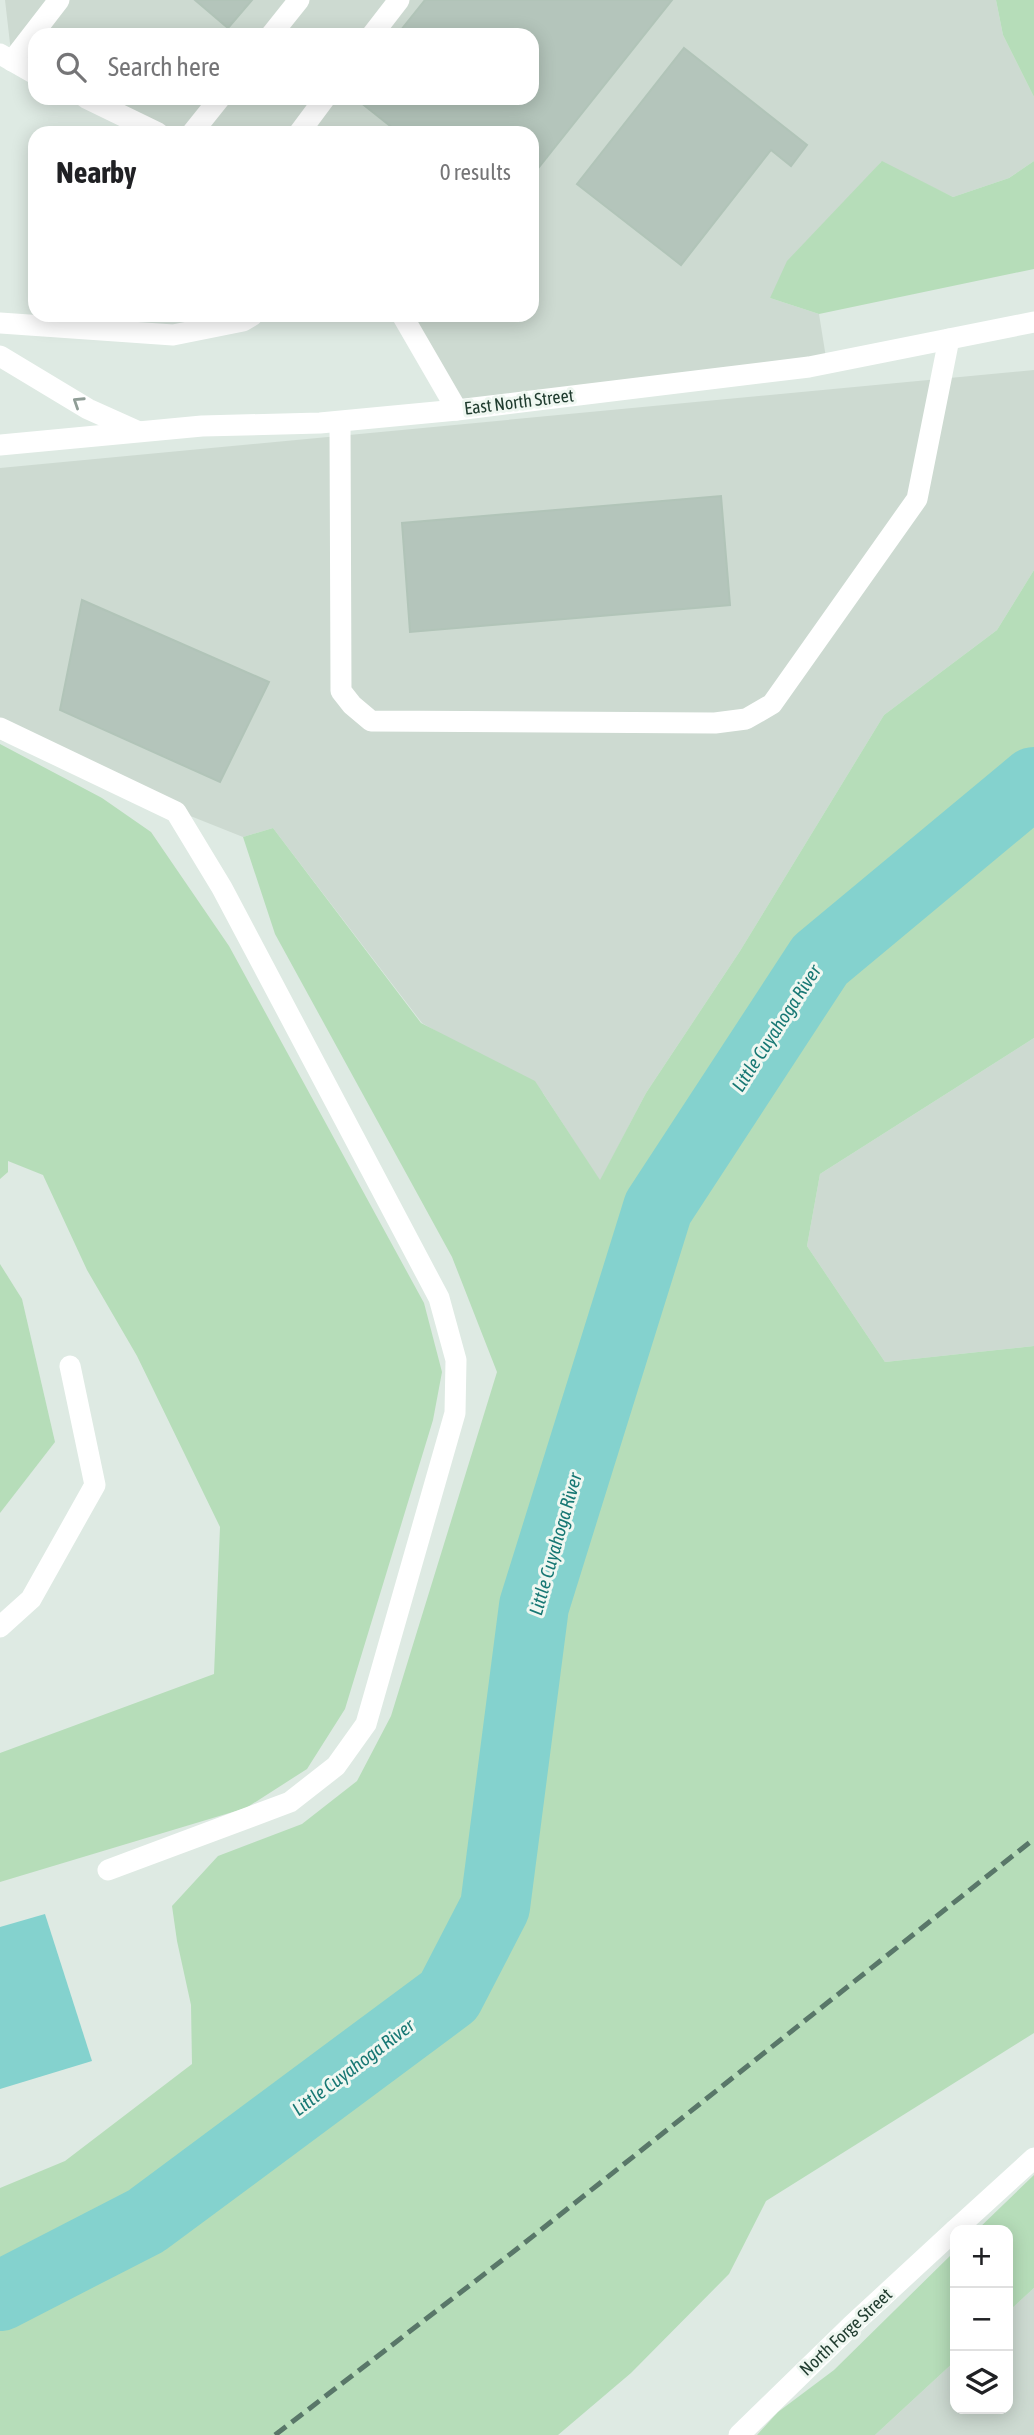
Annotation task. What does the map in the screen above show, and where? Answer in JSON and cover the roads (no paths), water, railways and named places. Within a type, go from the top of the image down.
[{"type":"street","points":[[33,28],[59,0]]},
{"type":"street","points":[[277,28],[299,0]]},
{"type":"street","points":[[377,28],[399,0]]},
{"type":"street","points":[[28,33],[6,57],[28,70]]},
{"type":"street","points":[[100,105],[144,126]]},
{"type":"street","points":[[198,126],[214,105]]},
{"type":"street","points":[[304,126],[320,105]]},
{"type":"street","points":[[0,323],[173,335],[238,322]]},
{"type":"street","points":[[406,322],[457,410]]},
{"type":"street","name":"East North Street","points":[[0,445],[202,426],[341,422],[457,410],[809,367],[1034,322]]},
{"type":"street","points":[[341,422],[341,691],[371,722],[715,723],[746,719],[772,704],[917,499],[949,339]]},
{"type":"street","points":[[0,356],[88,409],[139,432]]},
{"type":"street","points":[[0,728],[176,812],[222,888],[439,1298],[456,1360],[455,1413],[366,1724],[336,1766],[290,1802],[108,1870]]},
{"type":"street","points":[[0,1627],[31,1599],[94,1485],[70,1366]]},
{"type":"street","name":"North Forge Street","points":[[960,2225],[1034,2158]]},
{"type":"street","name":"North Forge Street","points":[[738,2435],[950,2235]]},
{"type":"water","points":[[45,1914],[92,2061],[0,2089],[0,1927]]},
{"type":"waterway","name":"Little Cuyahoga River","points":[[0,2296],[146,2221],[449,1996],[495,1907],[534,1606],[658,1208],[820,960],[1034,782]]},
{"type":"railway","points":[[275,2435],[513,2252],[1034,1839]]}]
